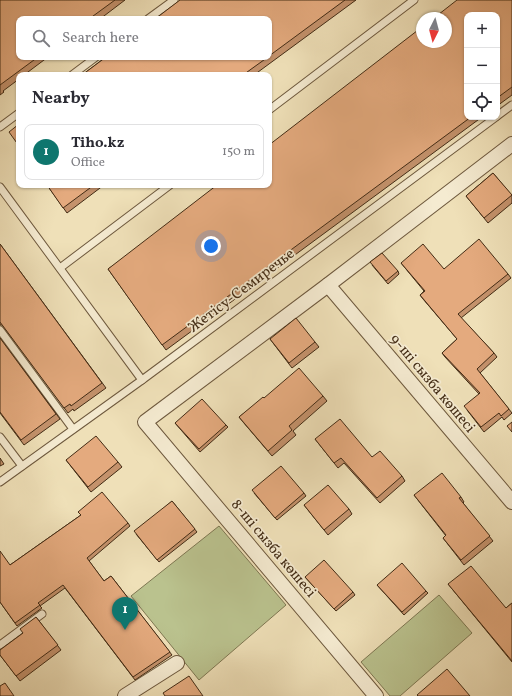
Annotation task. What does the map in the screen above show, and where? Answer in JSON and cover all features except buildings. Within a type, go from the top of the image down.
[{"type":"street","points":[[328,285],[512,144]]},
{"type":"street","name":"8-ші сызба көшесі","points":[[328,285],[146,422],[376,696]]},
{"type":"street","name":"9-ші сызба көшесі","points":[[328,285],[512,502]]},
{"type":"street","points":[[125,696],[177,663]]},
{"type":"lane","points":[[152,16],[174,0]]},
{"type":"lane","points":[[272,108],[414,0]]},
{"type":"lane","points":[[76,72],[92,60]]},
{"type":"lane","name":"Жетісу-Семиречье","points":[[500,114],[512,105]]},
{"type":"lane","points":[[0,127],[16,115]]},
{"type":"lane","name":"Жетісу-Семиречье","points":[[0,482],[142,380],[492,120]]},
{"type":"lane","points":[[0,187],[142,380]]},
{"type":"lane","points":[[60,268],[166,188]]},
{"type":"lane","points":[[0,330],[73,429]]},
{"type":"lane","points":[[0,437],[22,466]]},
{"type":"lane","points":[[0,645],[42,614]]},
{"type":"green space","points":[[219,526],[286,605],[199,680],[131,596]]},
{"type":"green space","points":[[439,595],[472,633],[400,696],[390,696],[361,662]]},
{"type":"place","name":"Tiho.kz","points":[[125,630]]}]
